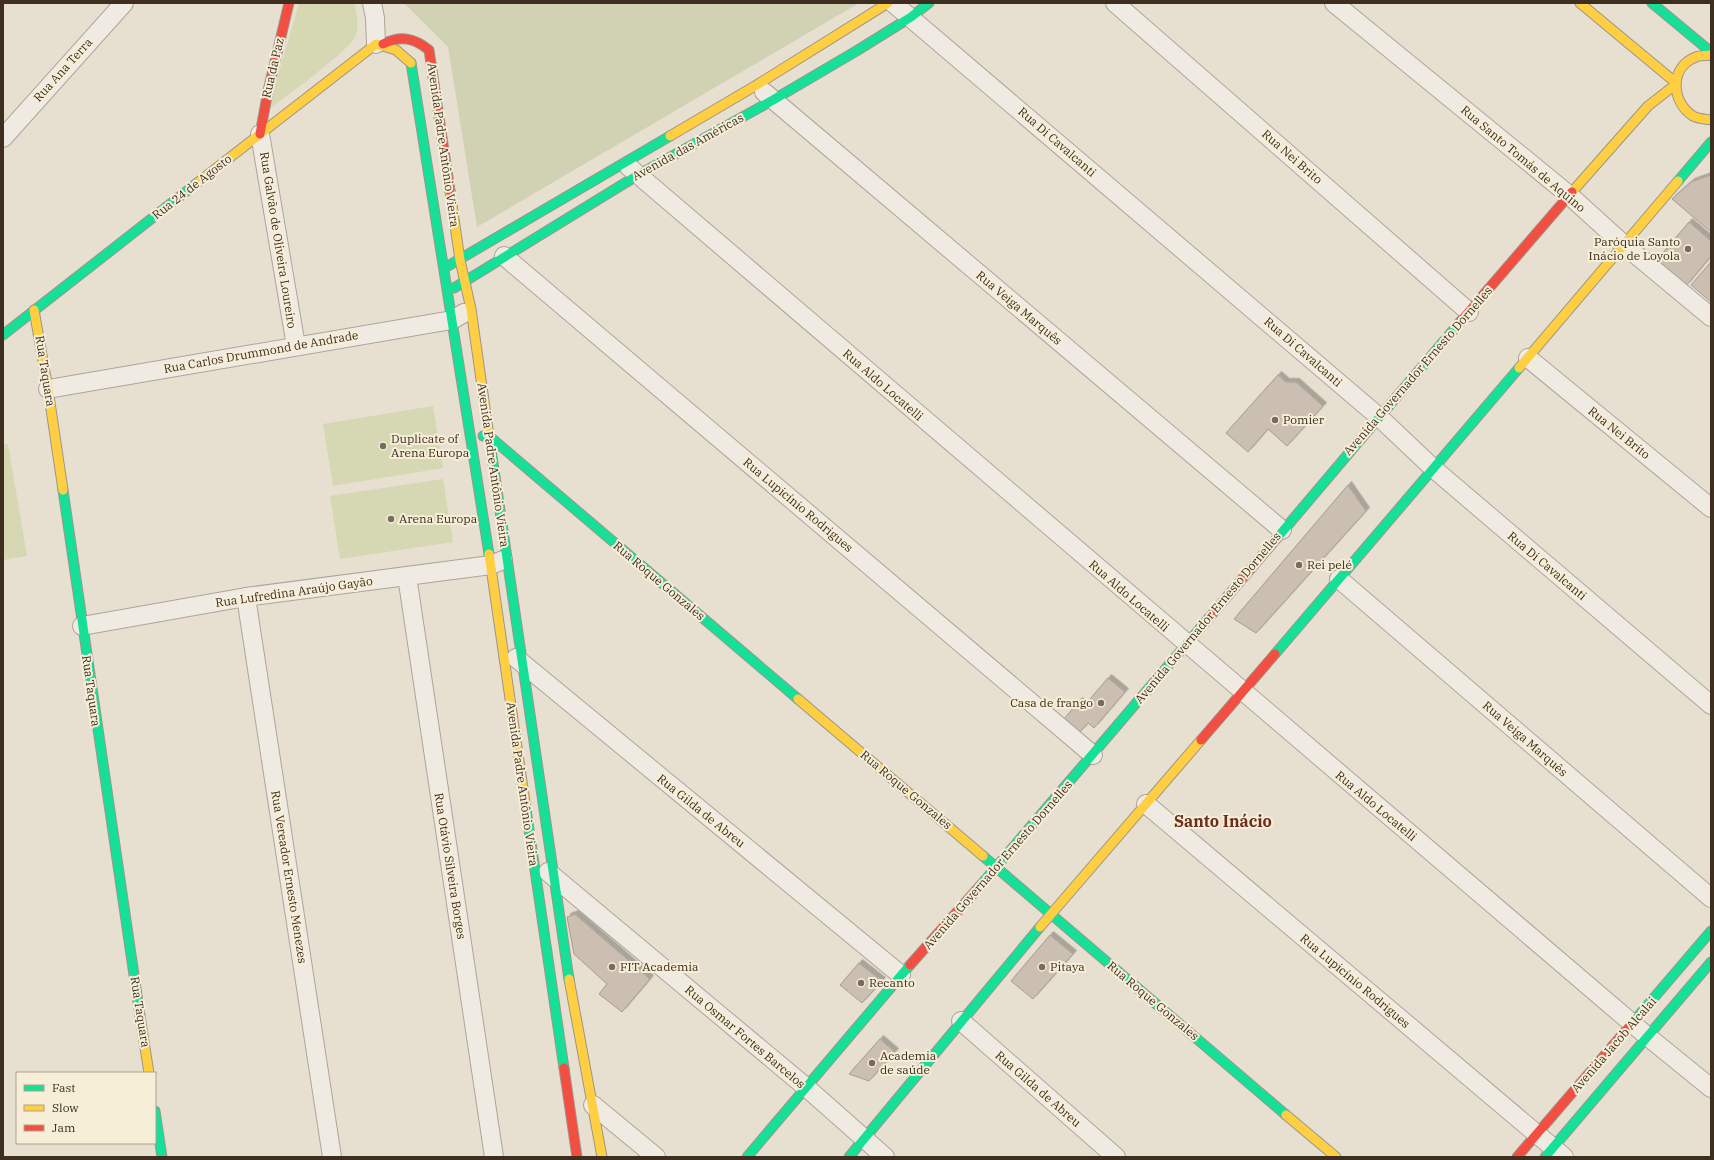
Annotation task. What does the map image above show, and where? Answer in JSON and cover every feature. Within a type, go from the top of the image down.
[{"type":"main road","name":"Rua da Paz","points":[[260,134],[268,91],[289,3]]},
{"type":"main road","name":"Avenida das Américas","points":[[444,268],[756,86],[888,3]]},
{"type":"main road","name":"Avenida das Américas","points":[[448,291],[638,175],[773,100],[911,17],[928,3]]},
{"type":"main road","points":[[1580,3],[1675,84]]},
{"type":"main road","points":[[1652,3],[1711,52]]},
{"type":"main road","name":"Avenida Padre Antônio Vieira","points":[[380,44],[392,39],[400,38],[418,40],[429,50],[460,260],[466,281],[471,309],[489,436],[499,562],[502,645],[577,1157]]},
{"type":"main road","name":"Rua 24 de Agosto","points":[[3,335],[260,134],[380,44]]},
{"type":"main road","name":"Avenida Padre Antônio Vieira","points":[[380,44],[404,54],[412,64],[472,437],[522,664],[564,953],[602,1157]]},
{"type":"main road","points":[[1711,55],[1697,56],[1689,60],[1682,66],[1675,84],[1675,95],[1685,111],[1692,116],[1711,121]]},
{"type":"main road","name":"Avenida Governador Ernesto Dornelles","points":[[748,1157],[901,975],[997,868],[1378,416],[1469,312],[1568,195],[1648,106],[1675,84]]},
{"type":"main road","points":[[849,1157],[1051,914],[1434,469],[1623,244],[1711,142]]},
{"type":"main road","name":"Rua Taquara","points":[[34,310],[48,389],[149,1072]]},
{"type":"main road","points":[[472,437],[489,436]]},
{"type":"main road","name":"Rua Roque Gonzales","points":[[489,436],[1336,1157]]},
{"type":"main road","name":"Avenida Jacob Alcalai","points":[[1517,1157],[1633,1024],[1711,931]]},
{"type":"main road","name":"Avenida Jacob Alcalai","points":[[1554,1154],[1647,1036],[1711,962]]},
{"type":"main road","points":[[156,1118],[162,1157]]},
{"type":"street","name":"Rua Ana Terra","points":[[3,138],[124,3]]},
{"type":"street","points":[[372,3],[380,44]]},
{"type":"street","name":"Rua Di Cavalcanti","points":[[893,3],[1378,416],[1434,469],[1711,705]]},
{"type":"street","name":"Rua Nei Brito","points":[[1115,3],[1469,312]]},
{"type":"street","name":"Rua Santo Tomás de Aquino","points":[[1334,3],[1568,195],[1623,244],[1711,317]]},
{"type":"street","name":"Rua Veiga Marquês","points":[[756,86],[1282,530]]},
{"type":"street","name":"Rua Galvão de Oliveira Loureiro","points":[[260,134],[296,346]]},
{"type":"street","name":"Rua Aldo Locatelli","points":[[624,162],[1186,644],[1647,1036],[1711,1088]]},
{"type":"street","name":"Rua Lupicínio Rodrigues","points":[[504,256],[1093,755]]},
{"type":"street","name":"Rua Carlos Drummond de Andrade","points":[[48,389],[452,320],[471,309]]},
{"type":"street","name":"Rua Nei Brito","points":[[1528,358],[1711,508]]},
{"type":"street","name":"Rua Lufredina Araújo Gayão","points":[[82,626],[246,597],[407,576],[499,562]]},
{"type":"street","name":"Rua Otávio Silveira Borges","points":[[407,576],[494,1157]]},
{"type":"street","name":"Rua Veiga Marquês","points":[[1339,579],[1711,898]]},
{"type":"street","name":"Rua Vereador Ernesto Menezes","points":[[246,597],[332,1157]]},
{"type":"street","name":"Rua Gilda de Abreu","points":[[502,645],[522,664],[901,975]]},
{"type":"street","name":"Rua Lupicínio Rodrigues","points":[[1146,804],[1536,1134],[1554,1154]]},
{"type":"street","name":"Rua Osmar Fortes Barcelos","points":[[532,855],[554,878],[807,1088],[885,1157]]},
{"type":"street","name":"Rua Gilda de Abreu","points":[[961,1021],[1116,1157]]},
{"type":"street","points":[[593,1105],[656,1157]]},
{"type":"green space","points":[[299,3],[355,3],[357,29],[355,37],[350,44],[316,74],[268,110]]},
{"type":"green space","points":[[404,3],[859,3],[477,227],[448,47]]},
{"type":"green space","name":"Duplicate of Arena Europa","points":[[433,406],[443,468],[333,486],[323,424]]},
{"type":"green space","points":[[8,444],[27,556],[3,560],[3,445]]},
{"type":"green space","name":"Arena Europa","points":[[443,479],[453,542],[340,559],[330,496]]},
{"type":"building","points":[[1711,175],[1711,232],[1672,199],[1691,182]]},
{"type":"building","name":"Paróquia Santo Inácio de Loyola","points":[[1689,222],[1711,241],[1711,256],[1686,286],[1656,261]]},
{"type":"building","points":[[1711,262],[1711,302],[1691,285]]},
{"type":"building","name":"Pomier","points":[[1278,375],[1286,382],[1296,382],[1323,406],[1287,446],[1268,429],[1248,452],[1226,433]]},
{"type":"building","name":"Rei pelé","points":[[1348,485],[1366,511],[1256,633],[1234,619]]},
{"type":"building","name":"Casa de frango","points":[[1108,678],[1125,692],[1094,728],[1088,723],[1080,732],[1064,719],[1079,701],[1084,706]]},
{"type":"building","name":"FIT Academia","points":[[575,914],[650,979],[622,1012],[599,994],[607,984],[574,954],[567,917]]},
{"type":"building","name":"Pitaya","points":[[1050,935],[1073,954],[1033,999],[1011,981]]},
{"type":"building","name":"Recanto","points":[[859,963],[882,981],[862,1003],[840,985]]},
{"type":"building","name":"Academia de saúde","points":[[880,1039],[895,1052],[869,1081],[849,1074]]},
{"type":"traffic: fast","points":[[454,288],[638,175],[773,100],[858,50],[911,17],[929,3]]},
{"type":"traffic: fast","points":[[1652,3],[1711,52]]},
{"type":"traffic: fast","points":[[411,63],[489,554]]},
{"type":"traffic: fast","points":[[448,266],[670,136]]},
{"type":"traffic: fast","points":[[1678,181],[1711,142]]},
{"type":"traffic: fast","points":[[3,335],[197,183]]},
{"type":"traffic: fast","points":[[1277,538],[1460,322]]},
{"type":"traffic: fast","points":[[1275,654],[1519,368]]},
{"type":"traffic: fast","points":[[483,436],[489,436],[798,699]]},
{"type":"traffic: fast","points":[[489,436],[569,979]]},
{"type":"traffic: fast","points":[[63,490],[140,1016]]},
{"type":"traffic: fast","points":[[980,886],[1208,619]]},
{"type":"traffic: fast","points":[[526,809],[564,1068]]},
{"type":"traffic: fast","points":[[983,856],[1286,1115]]},
{"type":"traffic: fast","points":[[849,1157],[1040,927]]},
{"type":"traffic: fast","points":[[1634,1021],[1711,931]]},
{"type":"traffic: fast","points":[[1545,1157],[1711,962]]},
{"type":"traffic: fast","points":[[747,1157],[910,965]]},
{"type":"traffic: fast","points":[[156,1118],[162,1157]]},
{"type":"traffic: slow","points":[[670,136],[755,86],[888,3]]},
{"type":"traffic: slow","points":[[1580,3],[1675,82]]},
{"type":"traffic: slow","points":[[197,183],[376,44],[396,50],[411,63]]},
{"type":"traffic: slow","points":[[1711,55],[1698,56],[1687,62],[1681,68],[1677,76],[1676,85],[1680,102],[1686,110],[1695,117],[1711,120]]},
{"type":"traffic: slow","points":[[1572,192],[1648,106],[1675,85]]},
{"type":"traffic: slow","points":[[1519,368],[1678,181]]},
{"type":"traffic: slow","points":[[450,191],[460,260],[471,309],[489,436]]},
{"type":"traffic: slow","points":[[34,310],[48,389],[63,490]]},
{"type":"traffic: slow","points":[[489,554],[526,809]]},
{"type":"traffic: slow","points":[[798,699],[983,856]]},
{"type":"traffic: slow","points":[[1040,927],[1201,740]]},
{"type":"traffic: slow","points":[[569,979],[602,1157]]},
{"type":"traffic: slow","points":[[140,1016],[149,1072]]},
{"type":"traffic: slow","points":[[1286,1115],[1336,1157]]},
{"type":"traffic: jam","points":[[260,134],[268,91],[289,3]]},
{"type":"traffic: jam","points":[[383,44],[396,39],[407,39],[413,40],[429,50],[450,191]]},
{"type":"traffic: jam","points":[[1460,322],[1572,192]]},
{"type":"traffic: jam","points":[[1208,619],[1277,538]]},
{"type":"traffic: jam","points":[[1201,740],[1275,654]]},
{"type":"traffic: jam","points":[[910,965],[980,886]]},
{"type":"traffic: jam","points":[[1517,1157],[1634,1021]]},
{"type":"traffic: jam","points":[[564,1068],[577,1157]]},
{"type":"place","name":"Paróquia Santo Inácio de Loyola","points":[[1688,249]]},
{"type":"place","name":"Pomier","points":[[1275,420]]},
{"type":"place","name":"Duplicate of Arena Europa","points":[[383,446]]},
{"type":"place","name":"Arena Europa","points":[[391,519]]},
{"type":"place","name":"Rei pelé","points":[[1299,565]]},
{"type":"place","name":"Casa de frango","points":[[1101,703]]},
{"type":"place","name":"FIT Academia","points":[[612,967]]},
{"type":"place","name":"Pitaya","points":[[1042,967]]},
{"type":"place","name":"Recanto","points":[[861,983]]},
{"type":"place","name":"Academia de saúde","points":[[872,1063]]},
{"type":"district","name":"Santo Inácio","points":[[1223,821]]}]
